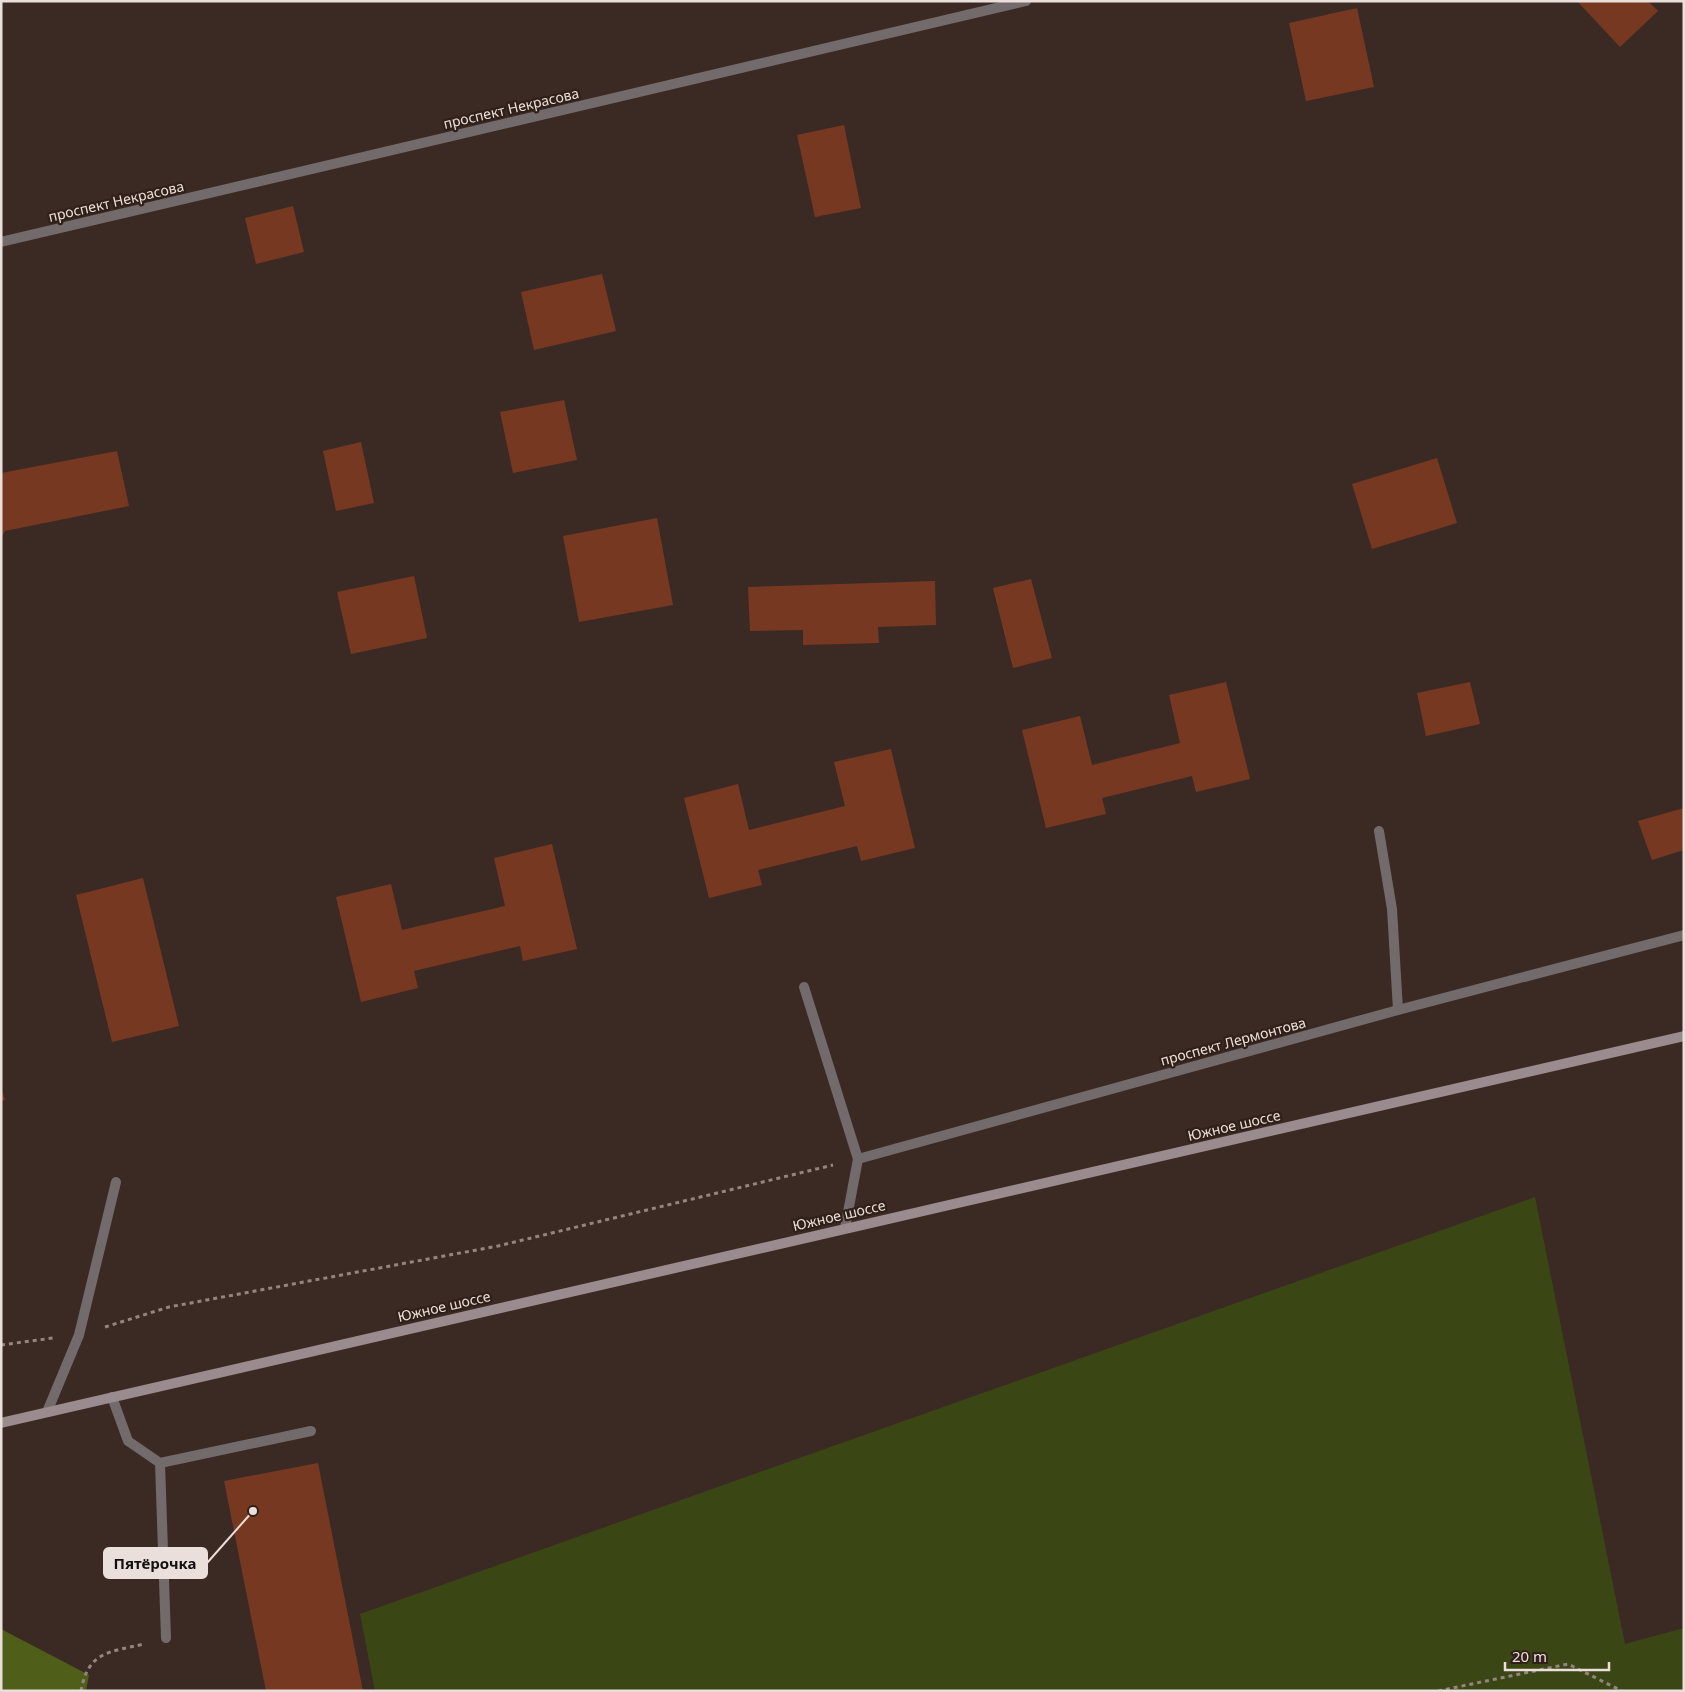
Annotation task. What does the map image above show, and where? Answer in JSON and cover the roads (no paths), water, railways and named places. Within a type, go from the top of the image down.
[{"type":"street","name":"проспект Некрасова","points":[[1,242],[1026,1]]},
{"type":"street","points":[[1378,831],[1392,909],[1398,1010]]},
{"type":"street","name":"проспект Лермонтова","points":[[858,1158],[1398,1010],[1684,935]]},
{"type":"street","points":[[804,987],[858,1158],[845,1228]]},
{"type":"street","name":"Южное шоссе","points":[[1,1423],[1684,1036]]},
{"type":"street","points":[[47,1412],[79,1335],[116,1182]]},
{"type":"street","points":[[112,1397],[128,1441],[160,1463],[311,1431]]},
{"type":"street","points":[[160,1463],[166,1638]]},
{"type":"place","name":"Пятёрочка","points":[[253,1511]]}]
